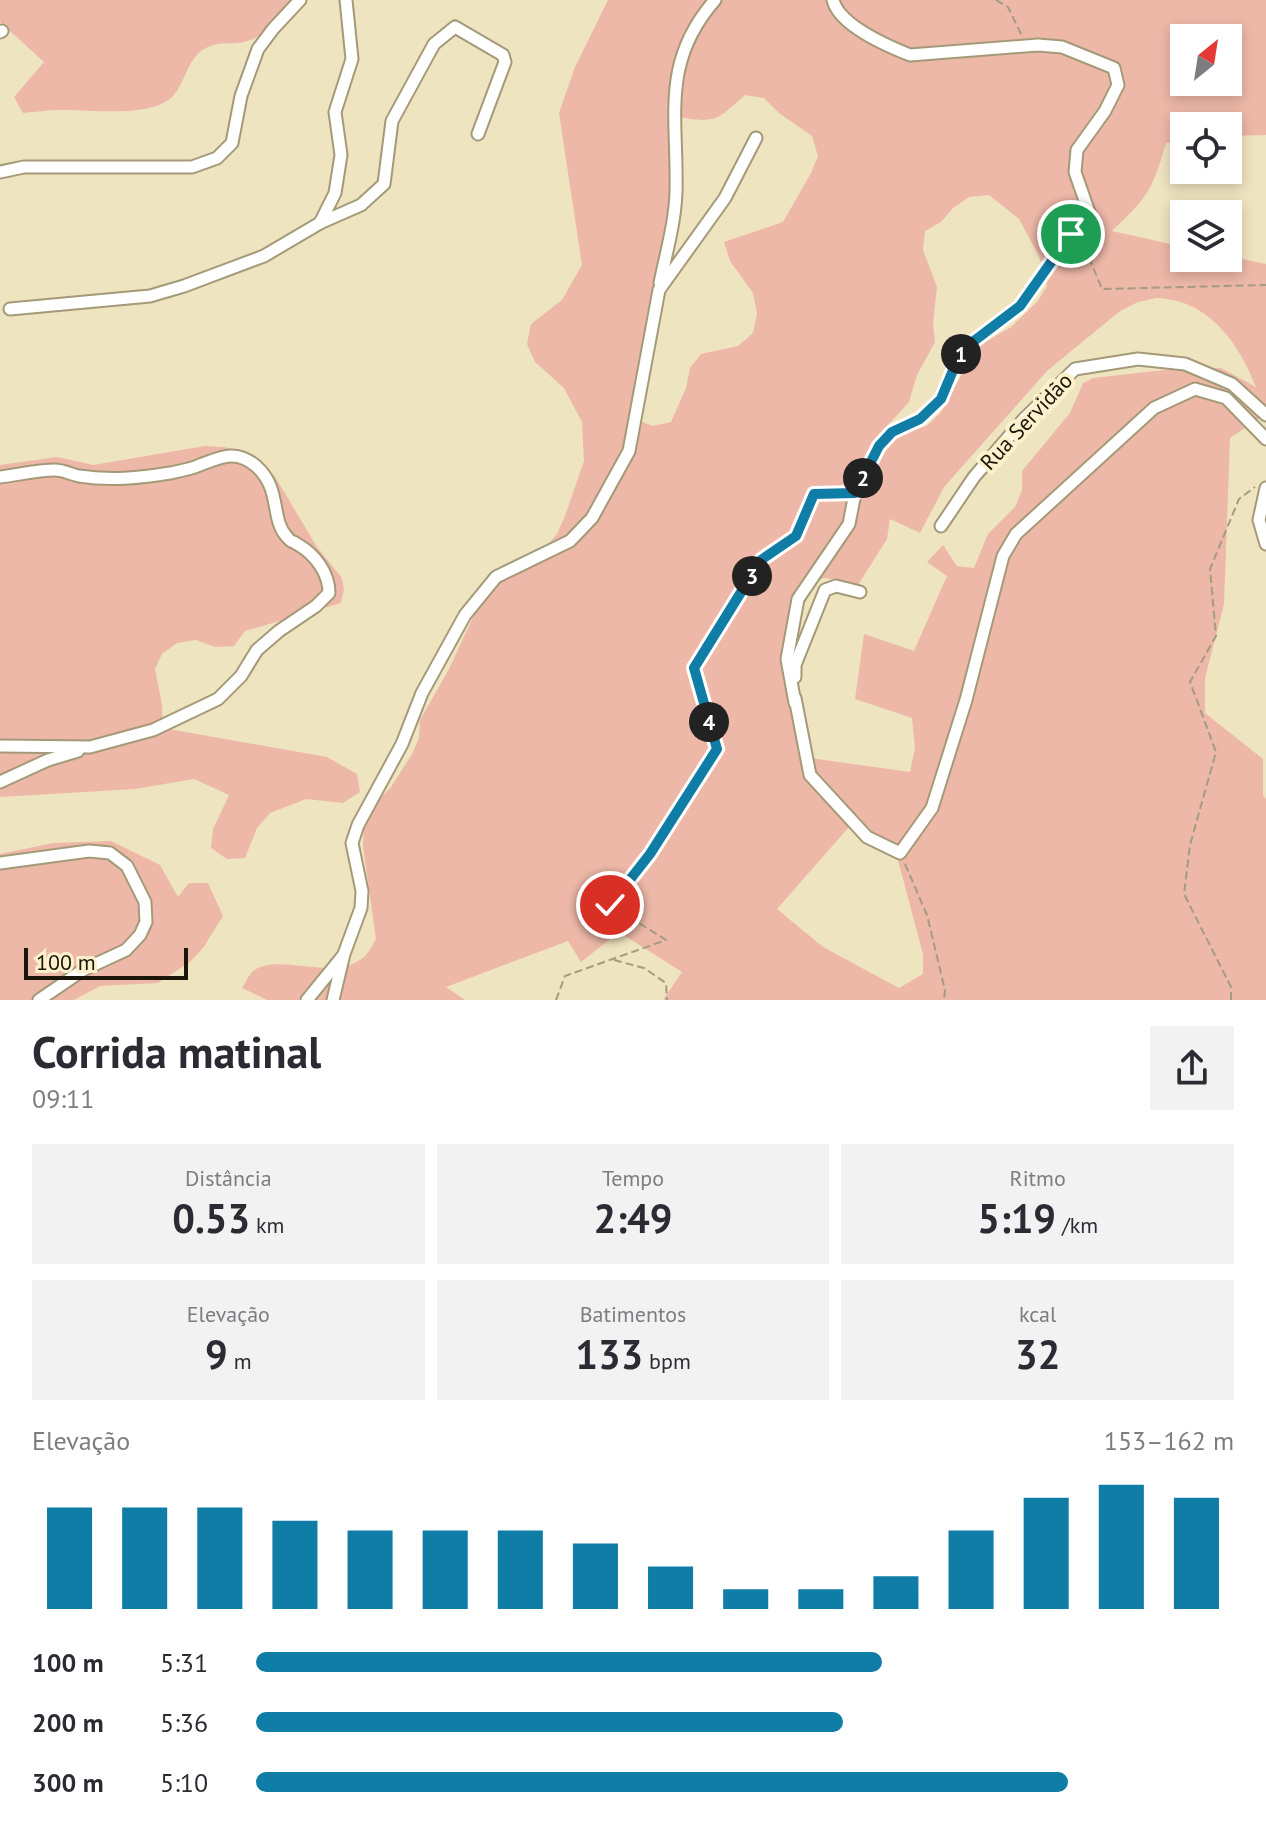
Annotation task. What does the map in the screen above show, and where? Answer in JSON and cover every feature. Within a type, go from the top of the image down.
[{"type":"street","points":[[0,172],[24,167],[192,167],[217,158],[232,143],[241,96],[258,49],[300,0]]},
{"type":"street","points":[[320,223],[335,193],[341,155],[335,112],[352,59],[346,0]]},
{"type":"street","points":[[333,1000],[344,954],[361,908],[362,891],[352,843],[358,825],[402,744],[422,693],[465,615],[496,577],[570,541],[592,518],[629,451],[676,196],[674,93],[681,60],[695,25],[715,0]]},
{"type":"street","points":[[833,0],[843,18],[910,55],[1026,45],[1062,47],[1114,68],[1118,85],[1105,111],[1077,150],[1075,172],[1090,215],[1071,234],[1020,306],[964,350],[941,399],[920,419],[892,432],[879,446],[855,493],[849,524],[798,599],[787,659],[810,775],[867,837],[900,853],[932,808],[966,700],[1003,556],[1016,534],[1154,408],[1195,389],[1226,398],[1266,439]]},
{"type":"street","points":[[10,309],[122,299],[173,290],[264,256],[320,223],[361,205],[384,184],[392,121],[434,44],[455,27],[503,55],[505,62],[478,134]]},
{"type":"street","points":[[659,290],[725,198],[756,138]]},
{"type":"street","name":"Rua Servidão","points":[[941,526],[974,477],[1024,419],[1075,369],[1138,359],[1185,364],[1232,384],[1266,415]]},
{"type":"street","points":[[0,477],[59,470],[78,476],[116,480],[139,478],[182,471],[214,458],[240,455],[257,467],[268,482],[277,499],[276,514],[284,533],[320,564],[329,581],[329,593],[257,650],[241,676],[218,699],[153,730],[48,760],[0,782]]},
{"type":"street","points":[[1261,487],[1259,520],[1266,544]]},
{"type":"street","points":[[795,703],[795,665],[825,590],[836,586],[860,592]]},
{"type":"street","points":[[0,746],[90,747]]},
{"type":"street","points":[[0,863],[78,852],[110,853],[127,866],[145,902],[146,922],[140,935],[126,950],[83,970],[39,1000]]},
{"type":"street","points":[[307,1000],[344,954]]},
{"type":"path","points":[[996,0],[1008,7],[1026,45]]},
{"type":"path","points":[[1090,215],[1090,260],[1102,289],[1266,285]]},
{"type":"path","points":[[1231,1000],[1231,987],[1184,894],[1190,845],[1216,752],[1190,682],[1216,636],[1210,569],[1239,499],[1261,487]]},
{"type":"path","points":[[556,1000],[565,976],[666,940],[610,905],[650,854],[717,749],[694,668],[761,560],[796,536],[814,494],[855,493]]},
{"type":"path","points":[[900,853],[927,915],[945,990],[944,1000]]},
{"type":"path","points":[[613,960],[644,968],[666,983],[667,1000]]},
{"type":"shaded area","points":[[0,0],[294,0],[277,22],[254,39],[215,44],[201,51],[173,96],[163,103],[135,110],[23,113],[14,97],[44,62],[0,22]]},
{"type":"shaded area","points":[[608,0],[1266,0],[1266,135],[1242,136],[1242,112],[1170,112],[1170,143],[1166,143],[1157,172],[1134,210],[1112,231],[1170,244],[1170,272],[1242,272],[1242,259],[1266,264],[1266,414],[1230,438],[1224,604],[1205,678],[1205,713],[1263,759],[1263,795],[1266,799],[1266,1000],[663,1000],[682,972],[619,932],[581,962],[568,941],[446,987],[465,1000],[267,1000],[242,988],[252,972],[263,966],[339,967],[354,963],[369,951],[376,939],[363,846],[364,827],[378,800],[391,787],[412,754],[419,738],[420,720],[449,669],[494,572],[545,548],[557,534],[565,516],[584,461],[582,422],[564,388],[535,362],[527,344],[531,324],[562,300],[582,265],[559,113],[575,67]],"holes":[[[745,95],[764,98],[779,113],[812,136],[818,156],[783,222],[724,242],[730,261],[753,293],[757,313],[753,333],[738,346],[701,354],[690,368],[686,388],[671,422],[653,426],[640,421],[679,149],[679,117],[701,120],[716,118]],[[989,195],[1019,219],[1039,256],[1047,286],[1037,302],[1011,327],[977,347],[941,412],[928,425],[909,432],[887,426],[909,402],[917,375],[935,342],[933,324],[937,287],[923,250],[925,231],[941,222],[953,208],[969,197]],[[1156,298],[1175,300],[1206,315],[1231,340],[1256,387],[1221,368],[1173,369],[1093,378],[1083,383],[1070,413],[1022,471],[1022,490],[1015,507],[988,534],[974,568],[957,566],[943,545],[927,562],[947,576],[914,651],[864,634],[855,699],[912,718],[915,748],[910,772],[810,758],[792,648],[804,596],[816,580],[825,578],[858,585],[887,539],[890,519],[920,533],[944,487],[1047,371],[1120,311]],[[849,827],[898,860],[923,954],[923,974],[899,988],[823,947],[777,909]]]},
{"type":"shaded area","points":[[205,446],[241,452],[274,475],[317,547],[342,578],[344,590],[341,603],[245,631],[234,646],[215,647],[196,640],[177,643],[162,654],[155,669],[163,728],[327,757],[357,774],[360,792],[343,803],[306,799],[270,813],[257,828],[245,858],[227,859],[211,848],[213,829],[229,795],[194,779],[135,789],[0,797],[0,465],[57,457],[93,465]]},
{"type":"shaded area","points":[[111,841],[160,865],[178,897],[189,883],[208,883],[223,916],[203,948],[190,962],[158,983],[100,986],[74,1000],[0,1000],[0,854],[53,843]]},
{"type":"route","points":[[610,905],[650,854],[717,749],[694,668],[761,560],[796,536],[814,494],[855,493],[879,446],[892,432],[920,419],[941,399],[959,356],[1020,306],[1071,234]]}]
